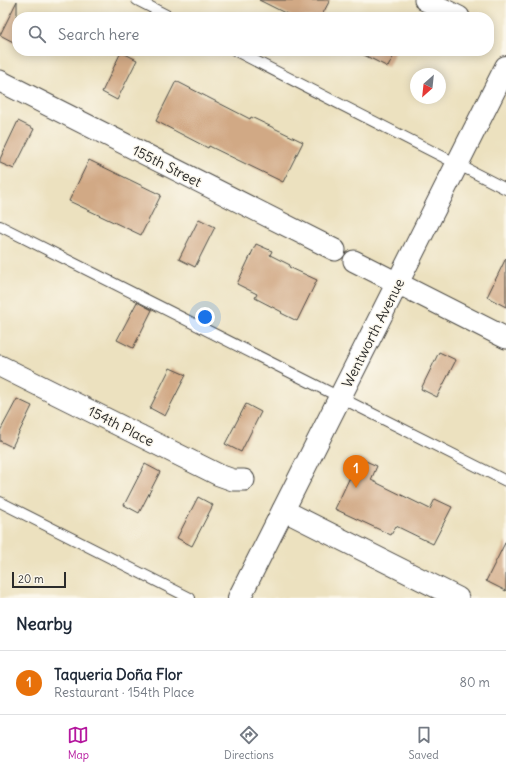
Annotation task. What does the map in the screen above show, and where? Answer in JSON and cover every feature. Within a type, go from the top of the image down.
[{"type":"street","points":[[425,0],[449,12]]},
{"type":"street","name":"Wentworth Avenue","points":[[239,598],[506,67]]},
{"type":"street","name":"155th Street","points":[[0,81],[335,250]]},
{"type":"street","points":[[354,261],[506,338]]},
{"type":"street","name":"154th Place","points":[[0,366],[219,475],[233,480],[244,480]]},
{"type":"street","points":[[284,510],[458,598]]},
{"type":"lane","points":[[137,0],[160,12]]},
{"type":"lane","points":[[246,56],[506,189]]},
{"type":"lane","points":[[0,226],[506,481]]},
{"type":"lane","points":[[0,502],[190,598]]},
{"type":"building","points":[[259,0],[330,0],[324,12],[283,12]]},
{"type":"building","points":[[17,1],[17,12],[12,12],[12,41],[0,35]]},
{"type":"building","points":[[119,56],[129,56],[137,60],[117,100],[102,92]]},
{"type":"building","points":[[366,56],[394,56],[388,67]]},
{"type":"building","points":[[176,81],[250,119],[251,117],[303,142],[283,182],[209,146],[208,148],[156,121]]},
{"type":"building","points":[[18,121],[34,129],[14,169],[0,163],[0,159]]},
{"type":"building","points":[[89,160],[161,195],[141,235],[69,201]]},
{"type":"building","points":[[199,219],[215,227],[195,267],[179,259]]},
{"type":"building","points":[[256,244],[272,251],[270,255],[290,265],[289,267],[317,280],[297,321],[255,298],[257,294],[237,284]]},
{"type":"building","points":[[506,258],[506,307],[487,297]]},
{"type":"building","points":[[137,302],[152,310],[133,348],[117,340]]},
{"type":"building","points":[[439,352],[456,360],[437,397],[421,389]]},
{"type":"building","points":[[170,368],[186,375],[165,416],[150,408]]},
{"type":"building","points":[[17,399],[32,406],[12,447],[0,441],[0,431]]},
{"type":"building","points":[[246,404],[261,412],[241,452],[225,444]]},
{"type":"building","points":[[359,458],[377,466],[371,480],[430,509],[435,499],[452,507],[433,544],[396,526],[391,535],[335,509]]},
{"type":"building","points":[[145,464],[160,472],[139,513],[124,505]]},
{"type":"building","points":[[198,497],[213,505],[192,546],[177,538]]},
{"type":"building","points":[[506,541],[506,591],[486,581]]},
{"type":"place","name":"Taqueria Doña Flor","points":[[356,488]]}]
